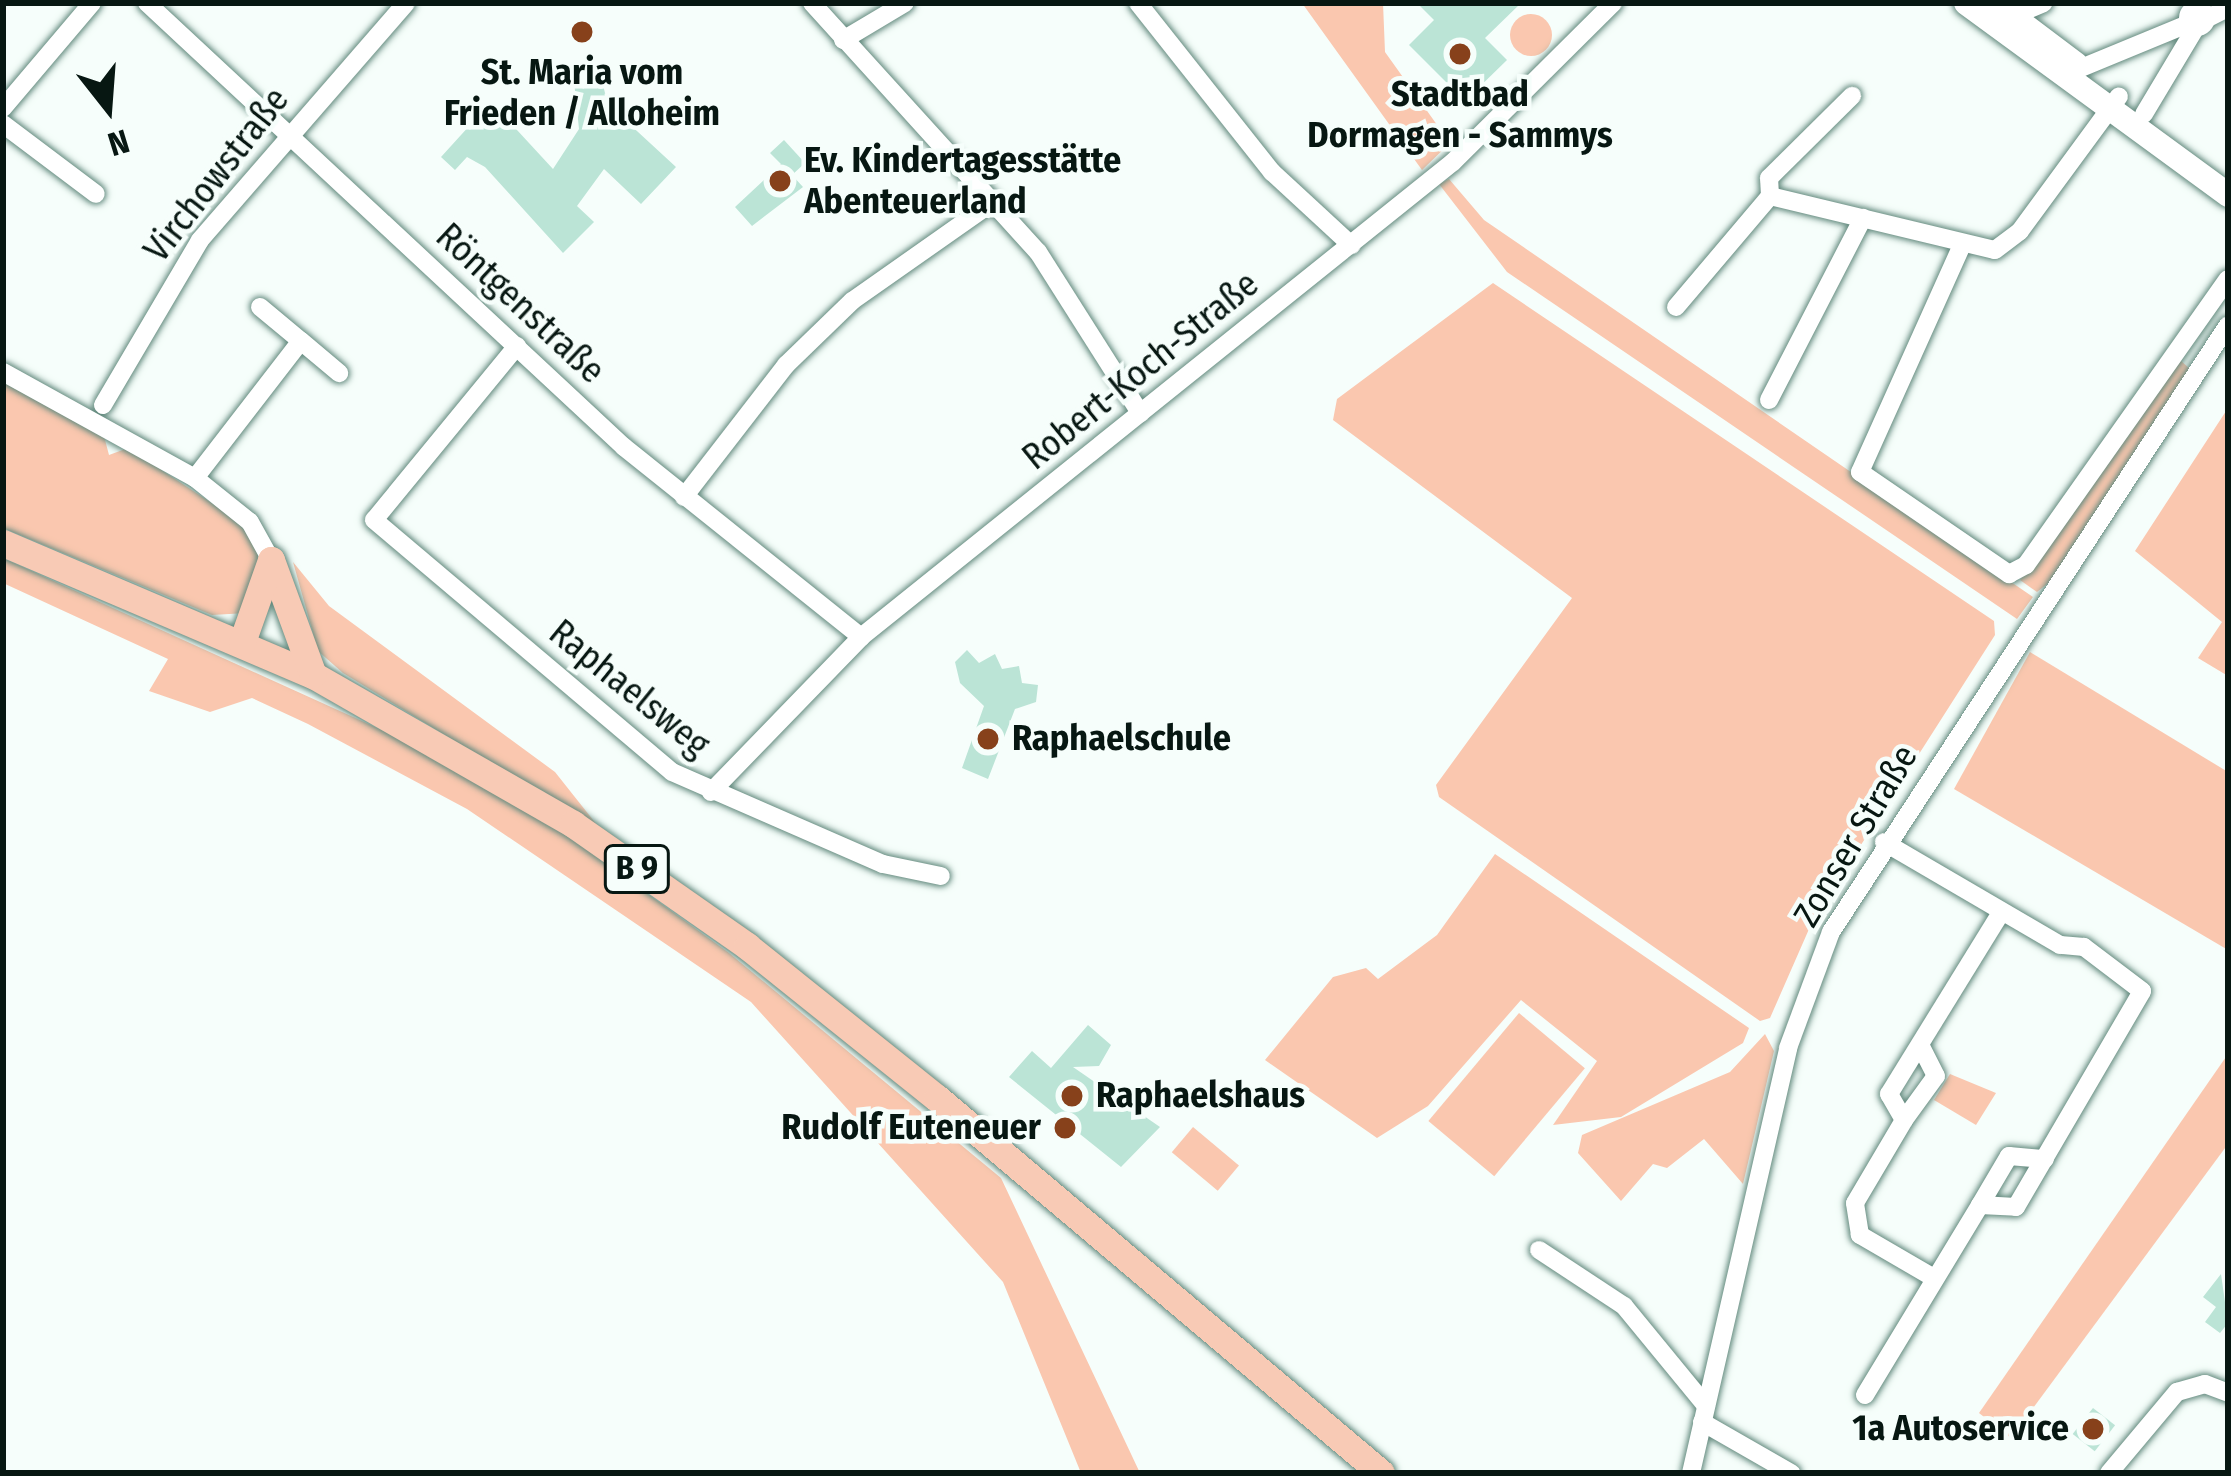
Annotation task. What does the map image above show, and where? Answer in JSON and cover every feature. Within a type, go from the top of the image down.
[{"type":"main road","name":"B 9","points":[[3,543],[314,675],[573,824],[747,946],[1381,1473]]},
{"type":"main road","points":[[271,560],[282,605],[314,675]]},
{"type":"main road","points":[[250,646],[271,560]]},
{"type":"main road","points":[[250,646],[282,605]]},
{"type":"street","points":[[3,108],[92,3]]},
{"type":"street","name":"Röntgenstraße","points":[[147,3],[684,497],[861,638]]},
{"type":"street","name":"Virchowstraße","points":[[103,405],[200,240],[287,132],[406,3]]},
{"type":"street","points":[[812,3],[993,202],[1072,298],[1140,413]]},
{"type":"street","points":[[843,40],[904,3]]},
{"type":"street","points":[[1138,3],[1272,172],[1352,245]]},
{"type":"street","name":"Robert-Koch-Straße","points":[[711,792],[861,638],[1453,162],[1613,3]]},
{"type":"street","points":[[1966,3],[2114,102],[2228,195]]},
{"type":"street","points":[[2004,9],[2043,3]]},
{"type":"street","points":[[2081,68],[2193,17],[2228,8]]},
{"type":"street","points":[[2004,9],[2081,68],[2114,102],[2144,114],[2228,176]]},
{"type":"street","points":[[2144,114],[2193,17]]},
{"type":"street","points":[[1676,308],[1770,196],[1769,178],[1852,96]]},
{"type":"street","points":[[1770,196],[1995,250],[2020,231],[2114,102]]},
{"type":"street","points":[[3,124],[96,194]]},
{"type":"street","points":[[684,497],[786,365],[852,302],[993,202]]},
{"type":"street","points":[[1768,400],[1863,218]]},
{"type":"street","points":[[1962,245],[1859,472],[1999,573],[2026,565],[2228,278]]},
{"type":"street","points":[[260,308],[338,374]]},
{"type":"street","name":"Zonser Straße","points":[[1690,1473],[1788,1048],[1831,932],[1884,842],[2228,325]]},
{"type":"street","points":[[195,478],[301,341]]},
{"type":"street","name":"Raphaelsweg","points":[[517,346],[374,520],[672,772],[883,864],[941,876]]},
{"type":"street","points":[[2179,349],[2201,364]]},
{"type":"street","points":[[3,372],[195,478],[250,522],[271,560]]},
{"type":"street","points":[[1884,842],[2000,914],[2060,945],[2084,946],[2142,991],[2016,1207],[1980,1205]]},
{"type":"street","points":[[1904,1120],[1889,1094],[2000,914]]},
{"type":"street","points":[[1921,1047],[1936,1076],[1904,1120],[1853,1220],[1859,1235],[1934,1278]]},
{"type":"street","points":[[1865,1395],[1912,1330],[1934,1278],[2009,1156],[2044,1159]]},
{"type":"street","points":[[1539,1250],[1624,1306],[1704,1414],[1791,1473]]},
{"type":"street","points":[[2109,1473],[2177,1392],[2205,1384],[2228,1393]]},
{"type":"shaded area","points":[[1302,3],[1383,3],[1385,52],[1450,143],[1422,170]]},
{"type":"shaded area","points":[[1531,14],[1546,20],[1552,35],[1546,50],[1531,56],[1516,50],[1510,35],[1516,20]]},
{"type":"shaded area","points":[[1449,179],[1484,220],[2033,597],[2017,619],[1507,272],[1439,184]]},
{"type":"shaded area","points":[[1493,283],[1994,621],[1995,635],[1813,920],[1770,1018],[1760,1021],[1439,797],[1436,785],[1572,598],[1333,420],[1337,399]]},
{"type":"shaded area","points":[[2179,359],[2191,370],[2051,581],[2037,592],[2020,580]]},
{"type":"shaded area","points":[[3,382],[104,436],[109,455],[128,448],[242,523],[260,558],[247,613],[212,615],[3,528]]},
{"type":"shaded area","points":[[2228,408],[2228,676],[2198,658],[2222,622],[2135,551]]},
{"type":"shaded area","points":[[3,558],[395,736],[553,825],[729,953],[1001,1178],[1140,1473],[1081,1473],[1003,1282],[751,1002],[467,809],[308,724],[252,698],[210,712],[149,691],[168,659],[3,583]]},
{"type":"shaded area","points":[[293,562],[329,606],[555,772],[601,830],[343,673],[318,651]]},
{"type":"shaded area","points":[[2030,652],[2228,772],[2228,950],[1954,789]]},
{"type":"shaded area","points":[[1495,854],[1749,1028],[1743,1043],[1621,1117],[1553,1125],[1597,1061],[1521,1000],[1428,1106],[1377,1138],[1265,1060],[1333,977],[1366,968],[1378,979],[1437,935]]},
{"type":"shaded area","points":[[1519,1013],[1585,1068],[1494,1176],[1428,1121]]},
{"type":"shaded area","points":[[1765,1034],[1774,1051],[1743,1184],[1704,1139],[1667,1168],[1653,1164],[1621,1201],[1578,1153],[1582,1135],[1730,1072]]},
{"type":"shaded area","points":[[2228,1054],[2228,1144],[2011,1438],[1979,1413]]},
{"type":"shaded area","points":[[1950,1074],[1996,1093],[1976,1125],[1934,1100]]},
{"type":"shaded area","points":[[1193,1127],[1239,1166],[1218,1191],[1172,1152]]},
{"type":"building","name":"Stadtbad Dormagen - Sammys","points":[[1417,3],[1521,3],[1485,38],[1507,60],[1465,101],[1409,45],[1434,20]]},
{"type":"building","points":[[597,61],[612,121],[625,120],[676,167],[641,204],[604,169],[577,206],[594,222],[563,253],[485,167],[467,157],[455,170],[441,157],[491,102],[553,169],[579,129],[574,81],[588,80]]},
{"type":"building","name":"Ev. Kindertagesstätte Abenteuerland","points":[[784,140],[805,163],[792,175],[803,187],[752,226],[735,207],[781,164],[770,153]]},
{"type":"building","name":"Raphaelschule","points":[[967,650],[979,663],[995,654],[1002,669],[1019,666],[1022,683],[1038,685],[1036,702],[1015,709],[988,779],[962,768],[984,706],[960,683],[955,662]]},
{"type":"building","name":"Raphaelshaus","points":[[1088,1025],[1111,1045],[1099,1066],[1073,1067],[1160,1127],[1121,1167],[1009,1077],[1032,1051],[1051,1068]]},
{"type":"building","points":[[2221,1274],[2228,1323],[2220,1333],[2205,1322],[2216,1307],[2203,1297]]},
{"type":"building","name":"1a Autoservice","points":[[2093,1408],[2115,1425],[2095,1451],[2073,1434]]},
{"type":"place","name":"St. Maria vom Frieden / Alloheim","points":[[582,32]]},
{"type":"place","name":"Stadtbad Dormagen - Sammys","points":[[1460,54]]},
{"type":"place","name":"Ev. Kindertagesstätte Abenteuerland","points":[[780,181]]},
{"type":"place","name":"Raphaelschule","points":[[988,739]]},
{"type":"place","name":"Raphaelshaus","points":[[1072,1096]]},
{"type":"place","name":"Rudolf Euteneuer","points":[[1065,1128]]},
{"type":"place","name":"1a Autoservice","points":[[2093,1429]]}]
